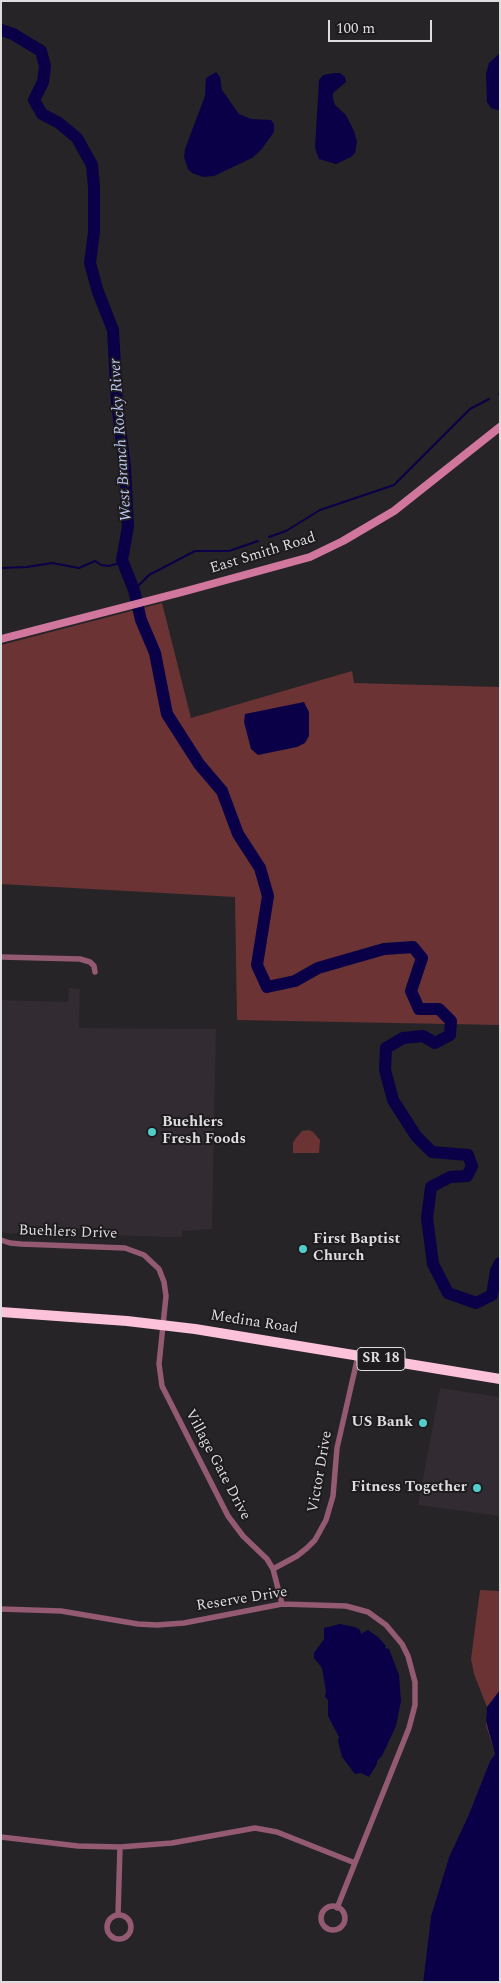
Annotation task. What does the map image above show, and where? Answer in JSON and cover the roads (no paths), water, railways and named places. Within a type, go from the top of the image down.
[{"type":"highway","name":"Medina Road","points":[[1,1312],[92,1318],[164,1326],[500,1379]]},
{"type":"street","name":"East Smith Road","points":[[1,639],[310,557],[394,511],[500,427]]},
{"type":"street","points":[[1,957],[80,958],[90,962],[94,966],[95,972]]},
{"type":"street","name":"Buehlers Drive","points":[[1,1240],[22,1244],[125,1248],[136,1251],[150,1260],[159,1269],[164,1282],[166,1296],[164,1326]]},
{"type":"street","name":"Village Gate Drive","points":[[164,1326],[159,1364],[160,1376],[166,1395],[228,1516],[243,1536],[261,1552],[273,1569],[282,1604]]},
{"type":"street","name":"Victor Drive","points":[[273,1569],[297,1556],[307,1548],[326,1520],[333,1496],[337,1448],[358,1356]]},
{"type":"street","name":"Reserve Drive","points":[[1,1609],[61,1611],[138,1624],[156,1625],[184,1623],[282,1604],[346,1606],[368,1612],[386,1624],[408,1656],[412,1669],[416,1694],[413,1717],[337,1908]]},
{"type":"street","points":[[1,1837],[78,1846],[120,1847],[181,1841],[244,1828],[255,1828],[277,1832],[355,1863]]},
{"type":"street","points":[[118,1915],[120,1847]]},
{"type":"street","name":"Reserve Drive","points":[[328,1908],[337,1908],[344,1915],[344,1922],[338,1929],[327,1929],[321,1920],[322,1913],[328,1908]]},
{"type":"street","points":[[118,1915],[126,1917],[131,1927],[128,1934],[122,1938],[111,1935],[108,1928],[112,1918],[118,1915]]},
{"type":"waterway","name":"West Branch Rocky River","points":[[1,30],[13,34],[41,51],[45,66],[43,82],[34,100],[42,114],[59,123],[77,138],[92,165],[94,232],[90,263],[98,292],[113,330],[117,403],[125,467],[128,527],[122,560],[134,590],[141,620],[155,653],[167,714],[199,764],[222,791],[238,834],[260,868],[268,896],[257,965],[267,987],[295,981],[318,968],[384,949],[413,947],[422,958],[411,991],[419,1009],[439,1009],[451,1021],[450,1035],[435,1043],[423,1036],[403,1038],[386,1048],[385,1070],[393,1100],[416,1136],[432,1152],[468,1155],[472,1166],[467,1176],[450,1177],[431,1187],[427,1218],[433,1264],[448,1293],[476,1303],[492,1295],[496,1271],[500,1263]]},
{"type":"waterway","points":[[269,537],[286,531],[320,510],[394,485],[470,409],[489,399]]},
{"type":"waterway","points":[[134,590],[149,575],[195,551],[229,551],[258,541]]},
{"type":"waterway","points":[[1,568],[27,567],[52,563],[79,568],[95,561],[101,565],[109,566],[123,562]]},
{"type":"place","name":"Buehlers Fresh Foods","points":[[152,1132]]},
{"type":"place","name":"First Baptist Church","points":[[303,1249]]},
{"type":"place","name":"US Bank","points":[[423,1423]]},
{"type":"place","name":"Fitness Together","points":[[477,1488]]}]
